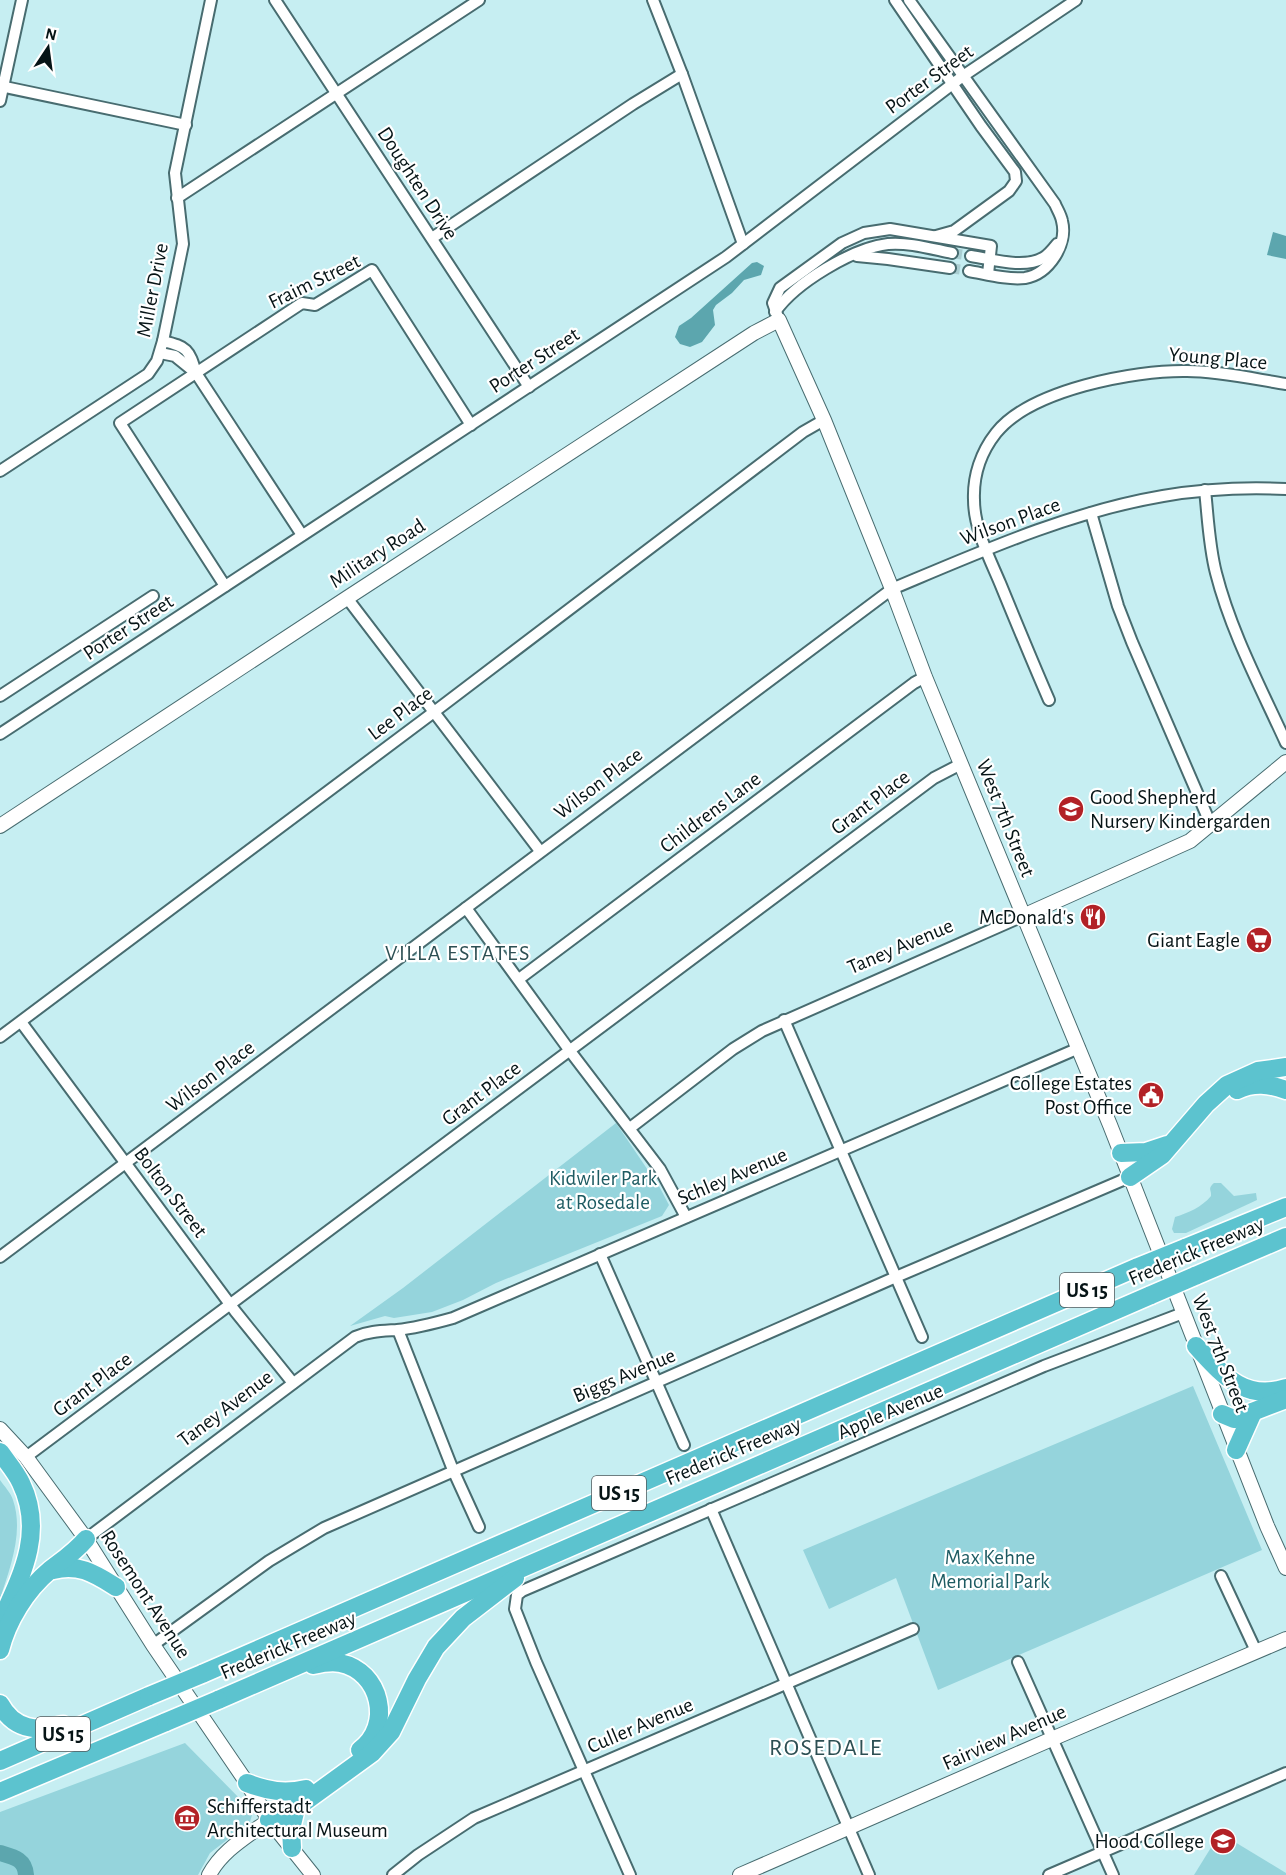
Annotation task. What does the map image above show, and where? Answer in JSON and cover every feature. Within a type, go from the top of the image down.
[{"type":"highway","points":[[1130,1177],[1162,1155],[1227,1084],[1258,1071],[1286,1067]]},
{"type":"highway","points":[[1130,1177],[1142,1178],[1163,1168],[1224,1100],[1239,1089],[1266,1084],[1286,1090]]},
{"type":"highway","points":[[1121,1153],[1146,1152],[1171,1143]]},
{"type":"highway","points":[[1267,1215],[1286,1198]]},
{"type":"highway","name":"Frederick Freeway","points":[[0,1761],[1138,1268],[1286,1207]]},
{"type":"highway","name":"Frederick Freeway","points":[[0,1792],[285,1672],[532,1562],[1283,1239]]},
{"type":"highway","points":[[1196,1346],[1225,1377],[1235,1384],[1260,1392],[1281,1393]]},
{"type":"highway","points":[[1222,1414],[1234,1419],[1253,1412],[1281,1393]]},
{"type":"highway","points":[[1222,1414],[1230,1409],[1281,1393]]},
{"type":"highway","points":[[1236,1450],[1253,1412]]},
{"type":"highway","points":[[0,1452],[20,1481],[30,1511],[32,1528],[30,1546],[4,1615]]},
{"type":"highway","points":[[0,1650],[12,1620],[36,1584],[86,1539]]},
{"type":"highway","points":[[4,1615],[21,1587],[44,1563],[67,1547],[86,1539]]},
{"type":"highway","points":[[269,1820],[288,1814],[372,1753],[397,1723],[417,1679],[436,1647],[463,1618],[532,1562]]},
{"type":"highway","points":[[49,1571],[62,1567],[81,1568],[116,1587]]},
{"type":"highway","points":[[269,1820],[306,1789],[364,1747],[377,1727],[380,1707],[374,1687],[351,1666],[330,1662],[285,1672]]},
{"type":"highway","points":[[0,1704],[4,1712],[15,1721],[29,1728],[44,1730],[125,1707]]},
{"type":"highway","points":[[247,1783],[274,1792],[290,1793],[306,1789]]},
{"type":"highway","points":[[292,1848],[291,1829],[296,1808]]},
{"type":"street","points":[[0,102],[22,0]]},
{"type":"street","name":"Miller Drive","points":[[0,471],[148,374],[160,353],[183,244],[175,173],[211,0]]},
{"type":"street","name":"Doughten Drive","points":[[275,0],[529,387]]},
{"type":"street","points":[[177,198],[479,0]]},
{"type":"street","points":[[653,0],[743,244]]},
{"type":"street","points":[[895,0],[1015,172],[1016,181],[1009,191],[954,231],[936,236]]},
{"type":"street","points":[[909,0],[1055,204],[1062,221],[1061,240],[1051,264],[1038,272],[1026,278],[969,271]]},
{"type":"street","name":"Porter Street","points":[[0,734],[743,244],[963,76],[1076,0]]},
{"type":"street","points":[[432,238],[623,110],[682,74]]},
{"type":"street","points":[[2,87],[186,125]]},
{"type":"street","points":[[777,316],[773,303],[780,288],[842,243],[864,233],[890,229],[991,246],[988,274]]},
{"type":"street","points":[[971,256],[1020,263],[1032,262],[1044,258],[1061,240]]},
{"type":"street","points":[[777,316],[784,298],[797,288],[844,258],[875,246],[890,244],[952,252]]},
{"type":"street","points":[[844,258],[859,256],[950,268]]},
{"type":"street","name":"Fraim Street","points":[[225,586],[120,423],[302,303],[315,305],[372,270],[471,425]]},
{"type":"street","name":"West 7th Street","points":[[777,316],[824,420],[925,677],[1079,1048],[1236,1450],[1286,1568]]},
{"type":"street","name":"Military Road","points":[[0,826],[777,316]]},
{"type":"street","points":[[163,341],[186,349],[191,355],[196,373],[302,535]]},
{"type":"street","points":[[160,353],[175,356],[196,373]]},
{"type":"street","name":"Young Place","points":[[1048,700],[986,550],[974,503],[974,484],[979,464],[986,447],[997,431],[1023,411],[1101,380],[1157,372],[1188,371],[1286,384]]},
{"type":"street","name":"Lee Place","points":[[0,1037],[803,432],[824,420]]},
{"type":"street","name":"Wilson Place","points":[[0,1257],[892,589],[986,550],[1091,513],[1163,496],[1205,490],[1286,489]]},
{"type":"street","points":[[1205,490],[1215,572],[1226,604],[1286,743]]},
{"type":"street","points":[[1091,513],[1118,606],[1211,825]]},
{"type":"street","points":[[0,696],[153,596]]},
{"type":"street","points":[[347,597],[540,851]]},
{"type":"street","name":"Childrens Lane","points":[[519,979],[925,677]]},
{"type":"street","name":"Taney Avenue","points":[[630,1128],[733,1049],[784,1020],[1190,841],[1286,762]]},
{"type":"street","name":"Grant Place","points":[[26,1457],[934,778],[961,764]]},
{"type":"street","points":[[466,908],[570,1051],[660,1169],[686,1217]]},
{"type":"street","points":[[784,1020],[922,1337]]},
{"type":"street","name":"Bolton Street","points":[[21,1022],[231,1305],[293,1383]]},
{"type":"street","name":"Schley Avenue","points":[[398,1330],[438,1323],[453,1317],[1079,1048]]},
{"type":"street","name":"Biggs Avenue","points":[[153,1645],[235,1584],[292,1546],[324,1528],[1130,1177]]},
{"type":"street","points":[[600,1254],[684,1445]]},
{"type":"street","name":"Apple Avenue","points":[[583,1770],[515,1609],[517,1595],[522,1591],[1044,1366],[1183,1313]]},
{"type":"street","points":[[398,1330],[453,1470],[479,1527]]},
{"type":"street","name":"Taney Avenue","points":[[86,1539],[355,1337],[377,1331],[398,1330]]},
{"type":"street","name":"Rosemont Avenue","points":[[0,1428],[26,1457],[86,1539],[269,1820],[313,1875]]},
{"type":"street","points":[[711,1509],[869,1875]]},
{"type":"street","points":[[1221,1576],[1256,1651]]},
{"type":"street","name":"Culler Avenue","points":[[393,1875],[418,1855],[474,1818],[914,1629]]},
{"type":"street","name":"Fairview Avenue","points":[[740,1875],[1286,1639]]},
{"type":"street","points":[[1018,1662],[1054,1738],[1113,1875]]},
{"type":"street","points":[[583,1770],[630,1875]]},
{"type":"street","points":[[1049,1875],[1286,1773]]},
{"type":"street","points":[[209,1875],[228,1850],[269,1820]]},
{"type":"green space","name":"Kidwiler Park at Rosedale","points":[[616,1123],[669,1205],[662,1216],[496,1283],[463,1300],[432,1312],[394,1318],[385,1316],[350,1326],[403,1288]]},
{"type":"green space","points":[[1214,1183],[1221,1183],[1234,1196],[1256,1193],[1257,1200],[1186,1233],[1174,1233],[1172,1229],[1175,1217],[1185,1214],[1207,1200],[1211,1196],[1210,1188]]},
{"type":"green space","name":"Max Kehne Memorial Park","points":[[1193,1386],[1262,1550],[938,1690],[896,1578],[829,1609],[803,1550]]},
{"type":"green space","points":[[0,1480],[12,1497],[17,1525],[14,1550],[0,1599]]},
{"type":"green space","points":[[185,1743],[245,1804],[252,1815],[250,1822],[210,1853],[198,1875],[0,1875],[0,1812]]},
{"type":"green space","points":[[1220,1833],[1286,1873],[1286,1875],[1194,1875]]},
{"type":"shaded area","points":[[1273,232],[1286,236],[1286,259],[1267,255]]},
{"type":"shaded area","points":[[757,262],[764,266],[761,275],[744,280],[716,305],[713,310],[715,325],[702,342],[690,347],[680,344],[675,337],[679,326],[752,263]]},
{"type":"waterway","points":[[0,1853],[21,1862],[26,1875]]},
{"type":"tunnel","points":[[952,253],[971,256]]},
{"type":"tunnel","points":[[950,268],[969,271]]},
{"type":"place","name":"Good Shepherd Nursery Kindergarden","points":[[1071,809]]},
{"type":"place","name":"McDonald's","points":[[1093,917]]},
{"type":"place","name":"Giant Eagle","points":[[1259,940]]},
{"type":"place","name":"College Estates Post Office","points":[[1151,1095]]},
{"type":"place","name":"Schifferstadt Architectural Museum","points":[[187,1818]]},
{"type":"place","name":"Hood College","points":[[1223,1841]]},
{"type":"district","name":"VILLA ESTATES","points":[[458,952]]},
{"type":"district","name":"ROSEDALE","points":[[826,1747]]}]
